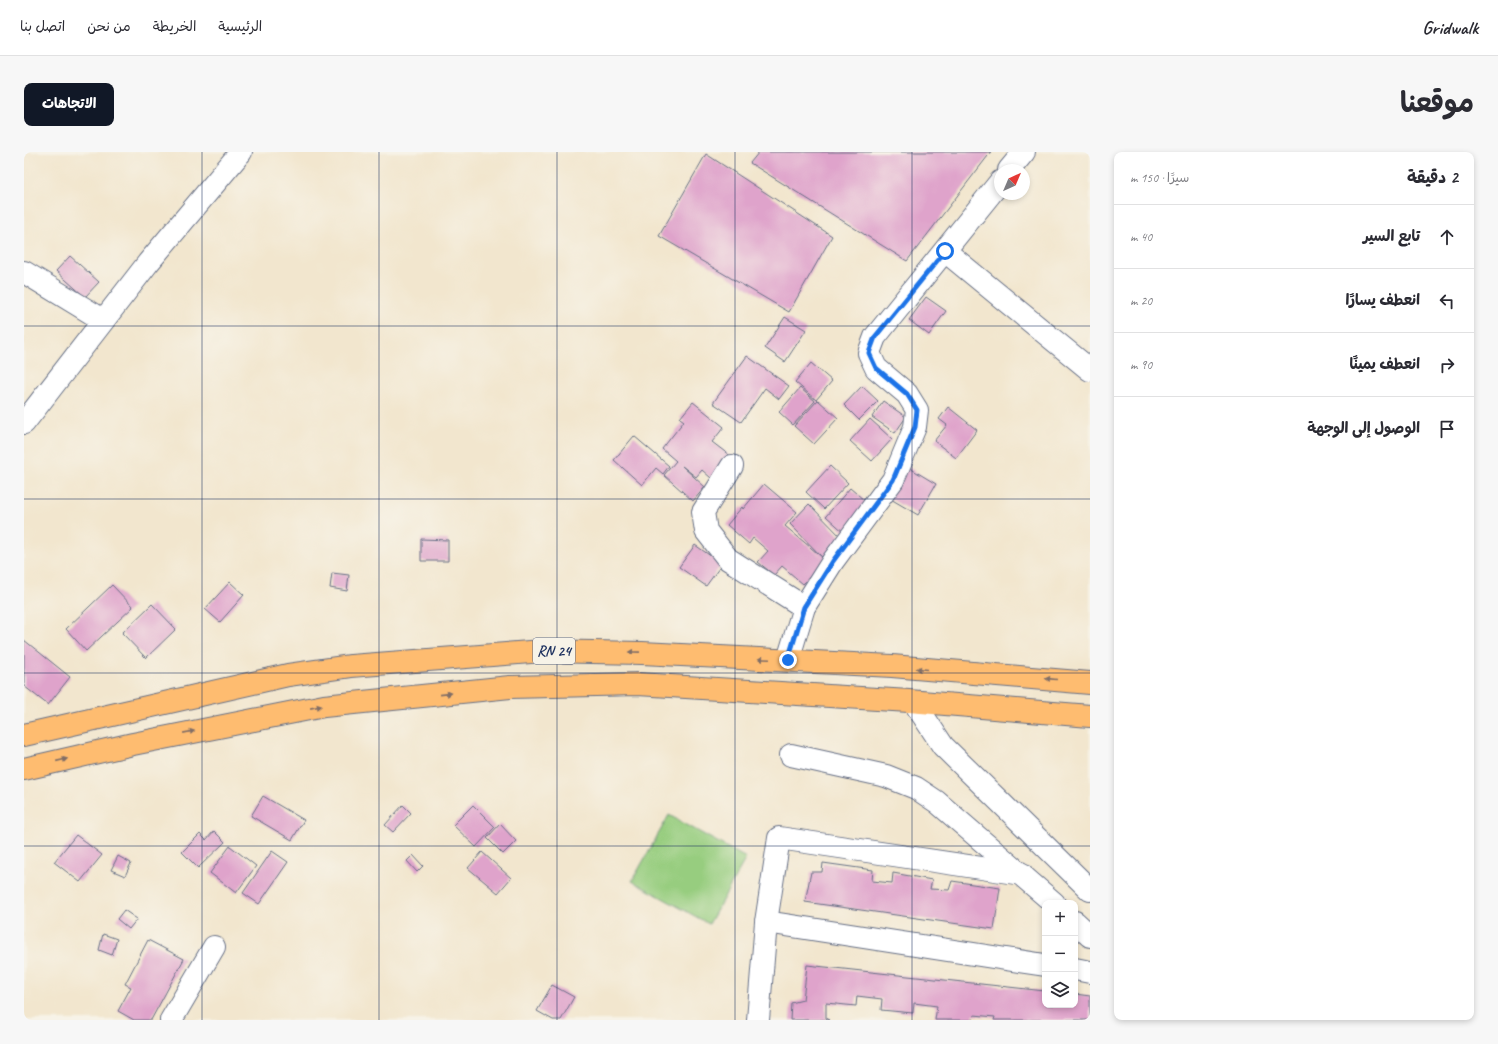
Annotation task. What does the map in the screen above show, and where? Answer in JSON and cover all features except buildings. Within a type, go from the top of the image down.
[{"type":"highway","name":"RN 24","points":[[24,734],[280,677],[351,666],[542,651],[642,653],[788,660],[892,666],[1090,682]]},
{"type":"highway","name":"RN 24","points":[[24,769],[133,744],[324,706],[510,687],[638,684],[914,702],[1090,716]]},
{"type":"street","points":[[24,423],[148,263],[241,152]]},
{"type":"street","points":[[1014,164],[1024,152]]},
{"type":"street","points":[[788,660],[804,607],[833,561],[893,480],[915,427],[917,410],[907,394],[876,368],[869,353],[875,337],[994,190]]},
{"type":"street","points":[[945,251],[1090,370]]},
{"type":"street","points":[[24,272],[103,320]]},
{"type":"street","points":[[732,466],[703,512],[706,531],[728,560],[804,607]]},
{"type":"street","points":[[914,702],[943,746],[1090,890]]},
{"type":"street","points":[[791,755],[886,776],[916,788],[937,802],[1051,900]]},
{"type":"street","points":[[758,1020],[766,922],[779,838],[1022,874]]},
{"type":"street","points":[[766,922],[1042,965]]},
{"type":"street","points":[[1078,925],[1090,936]]},
{"type":"street","points":[[171,1020],[214,947]]},
{"type":"street","points":[[1078,970],[1090,972]]},
{"type":"green space","points":[[669,815],[746,858],[709,924],[632,881]]},
{"type":"route","points":[[788,660],[804,607],[833,561],[893,480],[915,427],[917,410],[907,394],[876,368],[869,353],[875,337],[945,251]]}]
